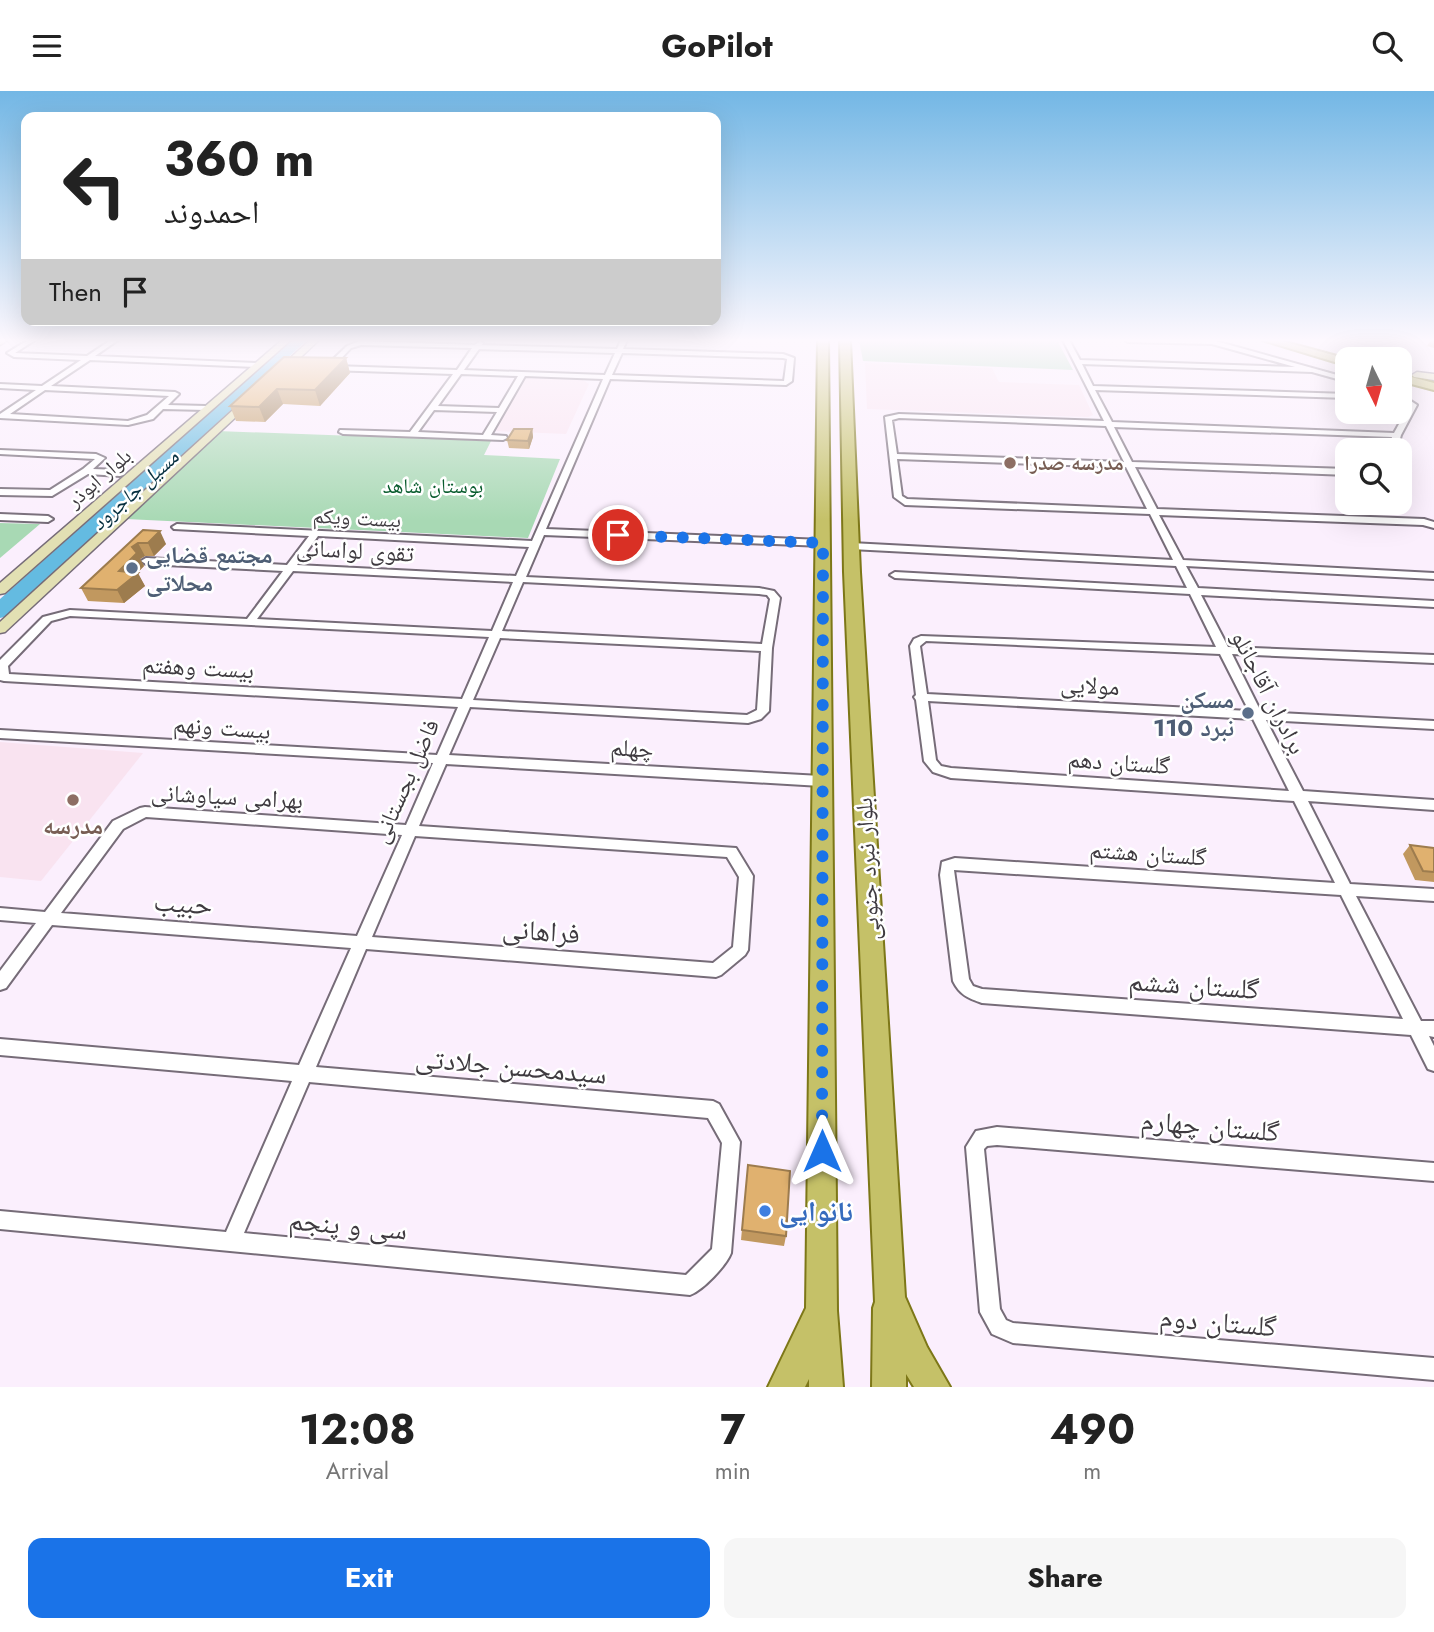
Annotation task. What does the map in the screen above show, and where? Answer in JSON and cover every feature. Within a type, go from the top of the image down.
[{"type":"main road","name":"بلوار ابوذر","points":[[0,590],[215,400]]},
{"type":"main road","name":"بلوار ابوذر","points":[[0,629],[248,400]]},
{"type":"main road","name":"بلوار نبرد جنوبی","points":[[785,1387],[795,1372],[822,1310],[823,400]]},
{"type":"main road","name":"بلوار نبرد جنوبی","points":[[847,400],[851,546],[889,1297],[915,1359],[933,1387]]},
{"type":"main road","points":[[889,1297],[889,1387]]},
{"type":"main road","points":[[822,1310],[826,1387]]},
{"type":"street","points":[[1,416],[24,400]]},
{"type":"street","points":[[1,416],[128,423],[150,417],[170,400]]},
{"type":"street","points":[[413,434],[438,400]]},
{"type":"street","points":[[486,437],[508,400]]},
{"type":"street","name":"فاضل بجستانی","points":[[231,1242],[598,400]]},
{"type":"street","name":"برادران آقاجانلو","points":[[1097,400],[1434,1063]]},
{"type":"street","points":[[162,407],[206,408]]},
{"type":"street","points":[[432,408],[502,410]]},
{"type":"street","points":[[1397,435],[899,416],[888,419],[898,497],[905,502],[1433,524]]},
{"type":"street","points":[[1396,438],[1403,424]]},
{"type":"street","points":[[344,432],[503,438]]},
{"type":"street","points":[[0,452],[101,458],[59,490],[44,493],[0,492]]},
{"type":"street","points":[[893,456],[1335,473]]},
{"type":"street","points":[[86,471],[120,473]]},
{"type":"street","points":[[0,517],[48,519]]},
{"type":"street","name":"بیست ویکم","points":[[177,527],[536,544]]},
{"type":"street","points":[[541,532],[823,543]]},
{"type":"street","points":[[250,622],[316,533]]},
{"type":"street","points":[[851,546],[1434,576]]},
{"type":"street","name":"تقوی لواسانی","points":[[146,561],[759,590],[770,593],[775,599],[767,648]]},
{"type":"street","points":[[895,575],[1434,604]]},
{"type":"street","name":"بیست وهفتم","points":[[250,622],[70,613],[47,619],[2,665],[4,677],[467,702]]},
{"type":"street","points":[[250,622],[767,648],[763,711],[748,719],[467,702]]},
{"type":"street","points":[[920,698],[915,646],[925,638],[1434,659]]},
{"type":"street","name":"مولایی","points":[[920,698],[1434,725]]},
{"type":"street","name":"گلستان دهم","points":[[920,698],[930,761],[937,769],[951,773],[1434,805]]},
{"type":"street","name":"بیست ونهم","points":[[0,734],[441,761]]},
{"type":"street","name":"چهلم","points":[[441,761],[821,781]]},
{"type":"street","name":"بهرامی سیاوشانی","points":[[0,983],[118,825],[145,812],[730,852],[746,876],[740,950],[716,970]]},
{"type":"street","name":"گلستان هشتم","points":[[968,991],[961,981],[947,866],[1345,888]]},
{"type":"street","points":[[1345,888],[1434,895]]},
{"type":"street","name":"حبیب","points":[[0,914],[361,943]]},
{"type":"street","name":"فراهانی","points":[[361,943],[716,970]]},
{"type":"street","name":"گلستان ششم","points":[[968,991],[982,996],[1434,1029]]},
{"type":"street","name":"سیدمحسن جلادتی","points":[[0,1047],[713,1110],[731,1142],[721,1253],[690,1285]]},
{"type":"street","points":[[982,1137],[975,1147],[990,1312],[999,1327]]},
{"type":"street","name":"گلستان چهارم","points":[[982,1137],[1434,1172]]},
{"type":"street","name":"سی و پنجم","points":[[0,1220],[690,1285]]},
{"type":"street","name":"گلستان دوم","points":[[999,1327],[1013,1333],[1434,1369]]},
{"type":"shaded area","points":[[512,400],[581,400],[566,434],[495,431]]},
{"type":"shaded area","points":[[867,400],[1086,400],[1093,415],[1088,417],[867,409]]},
{"type":"shaded area","name":"مدرسه","points":[[0,742],[143,753],[41,881],[0,877]]},
{"type":"green space","name":"بوستان شاهد","points":[[217,431],[491,441],[484,455],[560,459],[528,538],[126,519]]},
{"type":"green space","points":[[0,523],[40,524],[0,558]]},
{"type":"building","points":[[236,400],[266,400],[259,407],[230,406]]},
{"type":"building","points":[[514,429],[532,429],[528,441],[507,440]]},
{"type":"building","points":[[143,530],[160,531],[148,543],[138,543],[132,547],[137,553],[119,571],[138,573],[117,590],[81,588]]},
{"type":"building","points":[[1410,845],[1434,848],[1434,872],[1423,871]]},
{"type":"building","name":"نانوایی","points":[[748,1165],[790,1171],[786,1236],[742,1230]]},
{"type":"waterway","name":"مسیل جاجرود","points":[[0,611],[233,400]]},
{"type":"place","name":"مدرسه صدرا","points":[[1010,463]]},
{"type":"place","name":"مجتمع قضایی محلاتی","points":[[132,568]]},
{"type":"place","name":"مسکن 110 نبرد","points":[[1248,713]]},
{"type":"place","name":"مدرسه","points":[[73,800]]},
{"type":"place","name":"نانوایی","points":[[765,1211]]},
{"type":"route","points":[[618,535],[823,543],[822,1151]]}]
